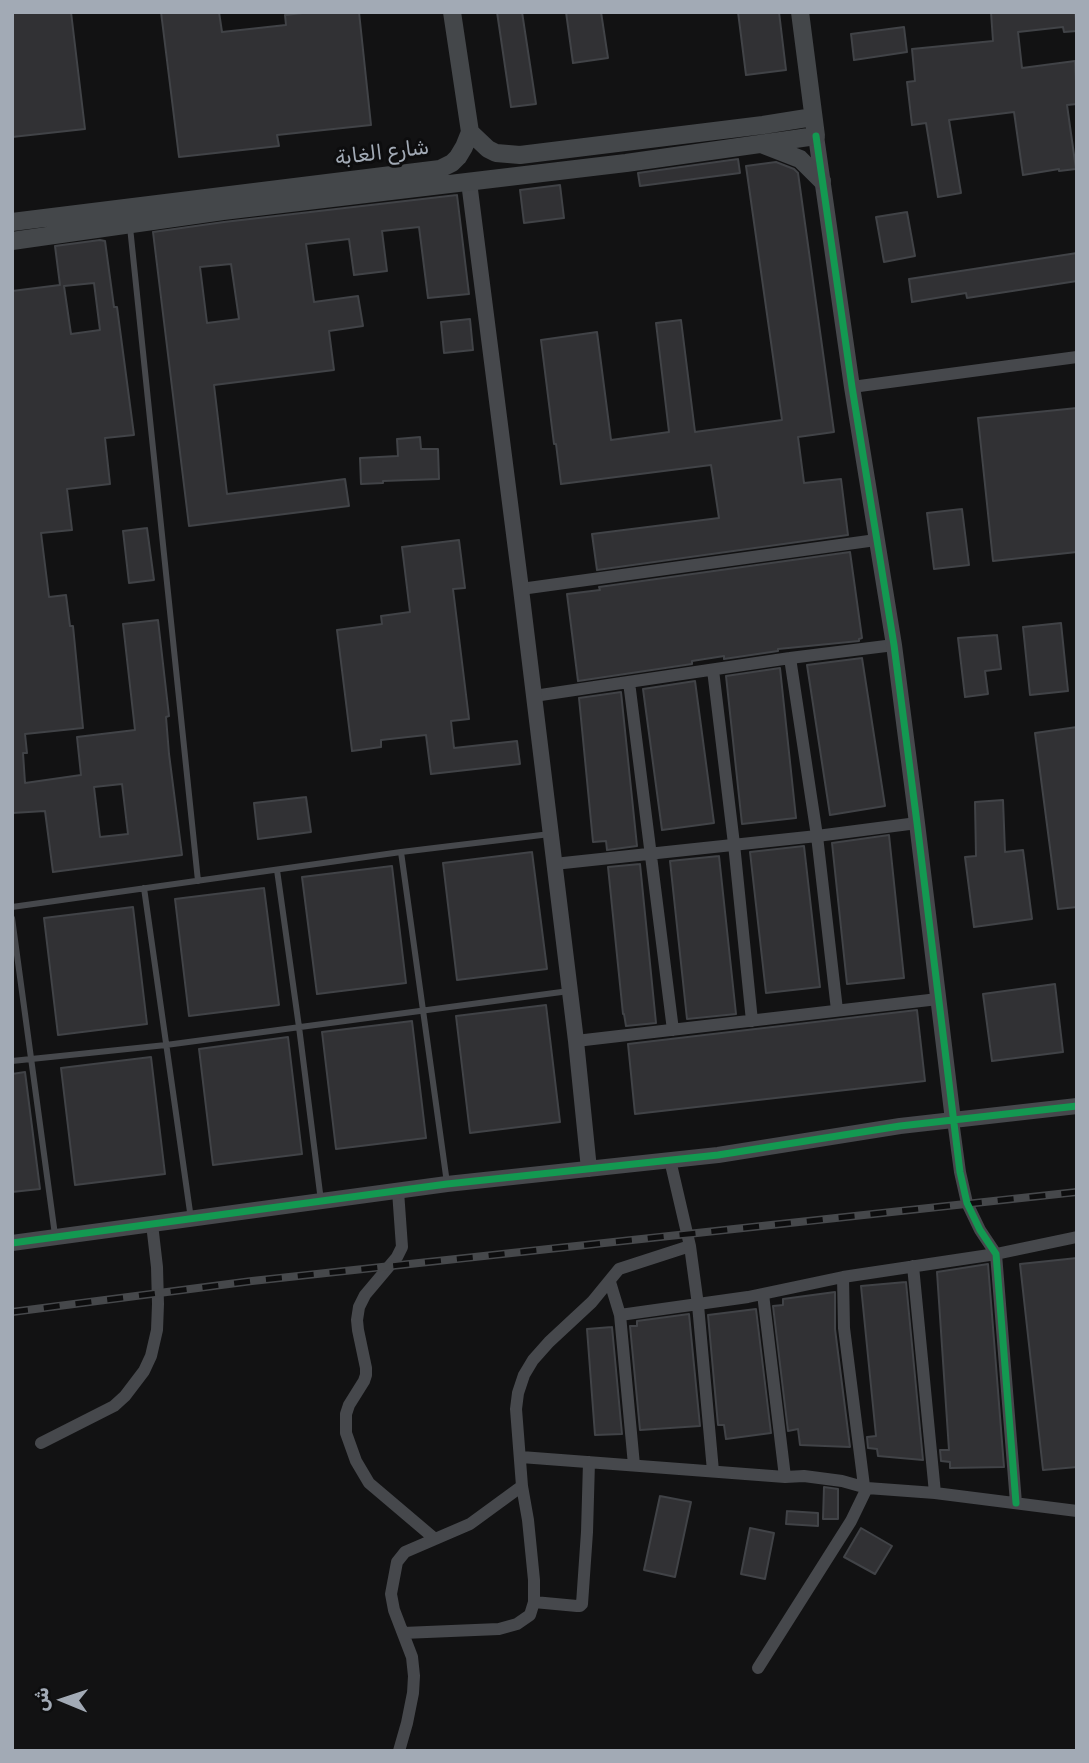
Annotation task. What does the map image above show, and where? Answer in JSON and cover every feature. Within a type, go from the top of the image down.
[{"type":"main road","points":[[452,12],[470,132],[488,149],[507,155],[622,143],[813,117]]},
{"type":"main road","points":[[800,12],[816,136]]},
{"type":"main road","name":"شارع الغابة","points":[[12,222],[426,172],[452,163],[464,147],[470,132]]},
{"type":"main road","name":"شارع الغابة","points":[[12,241],[223,211],[626,163],[816,136]]},
{"type":"main road","points":[[622,143],[626,163]]},
{"type":"main road","points":[[761,144],[800,159],[822,181]]},
{"type":"street","points":[[816,136],[852,387],[894,645],[960,1172],[967,1203],[996,1254],[1016,1503]]},
{"type":"street","points":[[469,181],[570,991],[589,1169]]},
{"type":"street","points":[[852,387],[1077,358]]},
{"type":"street","points":[[521,589],[876,540]]},
{"type":"street","points":[[534,696],[894,645]]},
{"type":"street","points":[[790,658],[817,836],[837,1010]]},
{"type":"street","points":[[713,670],[752,1021]]},
{"type":"street","points":[[629,682],[673,1030]]},
{"type":"street","points":[[554,864],[918,823]]},
{"type":"street","points":[[576,1041],[938,999]]},
{"type":"street","points":[[12,1243],[447,1184],[740,1152],[900,1126],[1077,1106]]},
{"type":"street","points":[[670,1160],[690,1246],[713,1471]]},
{"type":"street","points":[[398,1191],[402,1247],[397,1257],[365,1295],[359,1307],[358,1331],[366,1375],[349,1405],[346,1433],[356,1461],[369,1483],[435,1539]]},
{"type":"street","points":[[41,1443],[114,1406],[144,1371],[151,1356],[157,1329],[157,1267],[152,1224]]},
{"type":"street","points":[[620,1315],[763,1294],[843,1278],[996,1254],[1077,1237]]},
{"type":"street","points":[[403,1633],[499,1629],[517,1624],[530,1615],[534,1602],[534,1580],[516,1409],[524,1376],[533,1360],[549,1342],[592,1301],[622,1267],[690,1246]]},
{"type":"street","points":[[913,1266],[935,1493]]},
{"type":"street","points":[[758,1668],[851,1521],[866,1487],[844,1328],[843,1278]]},
{"type":"street","points":[[610,1282],[620,1315],[634,1465]]},
{"type":"street","points":[[763,1294],[785,1477]]},
{"type":"street","points":[[521,1457],[817,1478],[866,1487],[1077,1511]]},
{"type":"street","points":[[534,1602],[577,1606],[582,1604],[589,1462]]},
{"type":"street","points":[[399,1751],[408,1723],[414,1676],[412,1657],[394,1610],[391,1594],[397,1562],[405,1552],[477,1520],[522,1486]]},
{"type":"lane","points":[[130,225],[198,881]]},
{"type":"lane","points":[[12,907],[401,852],[550,834]]},
{"type":"lane","points":[[401,852],[447,1184]]},
{"type":"lane","points":[[277,870],[321,1202]]},
{"type":"lane","points":[[144,888],[191,1219]]},
{"type":"lane","points":[[12,918],[55,1238]]},
{"type":"lane","points":[[12,1061],[166,1045],[570,991]]},
{"type":"building","points":[[12,12],[71,12],[85,129],[12,137]]},
{"type":"building","points":[[161,12],[219,12],[222,32],[286,25],[285,15],[359,12],[371,125],[277,135],[279,146],[179,157]]},
{"type":"building","points":[[497,12],[522,12],[536,104],[511,107]]},
{"type":"building","points":[[566,12],[601,12],[608,58],[573,63]]},
{"type":"building","points":[[738,12],[779,12],[786,70],[746,75]]},
{"type":"building","points":[[991,12],[1075,12],[1077,31],[1064,32],[1063,27],[1018,32],[1022,68],[1075,61],[1077,104],[1067,105],[1076,169],[1023,175],[1014,112],[949,120],[961,193],[938,197],[926,123],[912,125],[907,82],[915,81],[912,49],[993,41]]},
{"type":"building","points":[[904,27],[907,52],[854,60],[851,34]]},
{"type":"building","points":[[738,159],[740,173],[640,186],[638,173]]},
{"type":"building","points":[[776,162],[798,173],[834,432],[798,437],[804,483],[841,479],[848,535],[597,570],[592,534],[719,518],[711,465],[561,484],[541,340],[597,332],[611,440],[669,432],[656,323],[681,320],[695,432],[782,420],[746,166]]},
{"type":"building","points":[[560,185],[564,218],[524,223],[520,190]]},
{"type":"building","points":[[457,195],[469,294],[428,298],[419,227],[382,231],[387,271],[354,275],[349,239],[306,244],[314,302],[358,296],[363,326],[329,331],[334,370],[214,385],[227,494],[345,479],[349,506],[189,526],[153,232]],"holes":[[[231,264],[239,319],[207,323],[200,267]]]},
{"type":"building","points":[[907,212],[915,256],[884,262],[876,217]]},
{"type":"building","points":[[105,241],[114,307],[117,307],[134,435],[105,438],[110,484],[67,489],[72,530],[41,533],[49,597],[66,595],[70,626],[73,626],[83,728],[25,734],[25,783],[81,775],[77,737],[135,730],[123,624],[158,620],[169,716],[166,717],[169,754],[182,855],[53,872],[45,811],[12,813],[12,291],[60,285],[55,246]],"holes":[[[94,283],[100,330],[71,334],[64,286]],[[122,784],[128,834],[100,837],[94,787]]]},
{"type":"building","points":[[1077,253],[1077,281],[967,298],[966,293],[912,302],[909,279]]},
{"type":"building","points":[[470,319],[473,350],[444,353],[441,322]]},
{"type":"building","points":[[1077,408],[1077,552],[993,561],[978,418]]},
{"type":"building","points":[[420,437],[421,449],[438,449],[439,479],[361,484],[360,458],[398,456],[397,439]]},
{"type":"building","points":[[962,509],[969,565],[934,569],[927,513]]},
{"type":"building","points":[[147,528],[154,580],[129,583],[123,531]]},
{"type":"building","points":[[459,540],[465,588],[453,589],[469,719],[451,721],[454,748],[517,741],[520,764],[431,774],[426,735],[381,740],[381,747],[352,751],[337,630],[382,624],[381,616],[410,612],[402,547]]},
{"type":"building","points":[[850,552],[862,638],[859,641],[778,649],[724,659],[724,656],[692,661],[692,664],[578,681],[567,594],[600,590],[599,587]]},
{"type":"building","points":[[1061,623],[1068,691],[1030,695],[1023,627]]},
{"type":"building","points":[[997,635],[1001,669],[985,671],[988,694],[965,697],[958,638]]},
{"type":"building","points":[[862,658],[885,806],[830,815],[807,665]]},
{"type":"building","points":[[780,668],[796,818],[742,824],[726,676]]},
{"type":"building","points":[[695,681],[714,823],[662,830],[643,689]]},
{"type":"building","points":[[621,692],[637,846],[607,850],[606,841],[593,842],[579,698]]},
{"type":"building","points":[[1077,727],[1077,907],[1058,909],[1035,733]]},
{"type":"building","points":[[306,797],[311,832],[258,839],[254,803]]},
{"type":"building","points":[[1003,800],[1005,852],[1023,850],[1032,919],[974,927],[965,857],[976,856],[975,802]]},
{"type":"building","points":[[889,835],[904,978],[847,984],[832,843]]},
{"type":"building","points":[[804,846],[820,987],[766,993],[750,852]]},
{"type":"building","points":[[532,852],[547,969],[457,980],[443,863]]},
{"type":"building","points":[[719,856],[736,1014],[687,1019],[670,861]]},
{"type":"building","points":[[640,864],[656,1023],[626,1026],[608,867]]},
{"type":"building","points":[[392,866],[406,983],[317,994],[302,877]]},
{"type":"building","points":[[264,888],[279,1005],[189,1016],[175,899]]},
{"type":"building","points":[[133,907],[147,1024],[58,1035],[44,918]]},
{"type":"building","points":[[1055,984],[1063,1052],[992,1061],[983,994]]},
{"type":"building","points":[[546,1005],[560,1122],[470,1133],[456,1016]]},
{"type":"building","points":[[917,1010],[925,1081],[635,1114],[628,1044]]},
{"type":"building","points":[[412,1021],[426,1138],[336,1149],[322,1032]]},
{"type":"building","points":[[288,1037],[302,1154],[213,1165],[199,1049]]},
{"type":"building","points":[[151,1057],[165,1174],[75,1185],[61,1068]]},
{"type":"building","points":[[25,1072],[40,1189],[12,1192],[12,1074]]},
{"type":"building","points":[[1077,1258],[1077,1467],[1043,1470],[1020,1264]]},
{"type":"building","points":[[988,1264],[1004,1467],[950,1468],[950,1462],[941,1461],[940,1450],[949,1450],[937,1272]]},
{"type":"building","points":[[906,1282],[923,1460],[878,1456],[877,1449],[868,1448],[867,1437],[876,1436],[861,1286]]},
{"type":"building","points":[[835,1292],[835,1329],[850,1447],[800,1445],[798,1429],[788,1431],[773,1306],[783,1305],[783,1299]]},
{"type":"building","points":[[756,1309],[771,1433],[726,1439],[724,1425],[718,1425],[708,1315]]},
{"type":"building","points":[[689,1314],[700,1426],[640,1430],[630,1326],[637,1326],[637,1321]]},
{"type":"building","points":[[612,1327],[622,1434],[595,1435],[587,1329]]},
{"type":"building","points":[[824,1487],[838,1489],[838,1519],[823,1519]]},
{"type":"building","points":[[660,1496],[691,1502],[675,1577],[644,1570]]},
{"type":"building","points":[[787,1511],[818,1513],[818,1526],[786,1524]]},
{"type":"building","points":[[750,1528],[774,1533],[765,1579],[741,1574]]},
{"type":"building","points":[[861,1528],[892,1546],[875,1574],[844,1557]]},
{"type":"railway","points":[[12,1312],[252,1281],[1077,1192]]},
{"type":"cycle path","points":[[816,136],[852,387],[894,645],[960,1172],[967,1203],[996,1254],[1016,1503]]},
{"type":"cycle path","points":[[12,1243],[447,1184],[718,1155],[900,1126],[1077,1106]]}]
